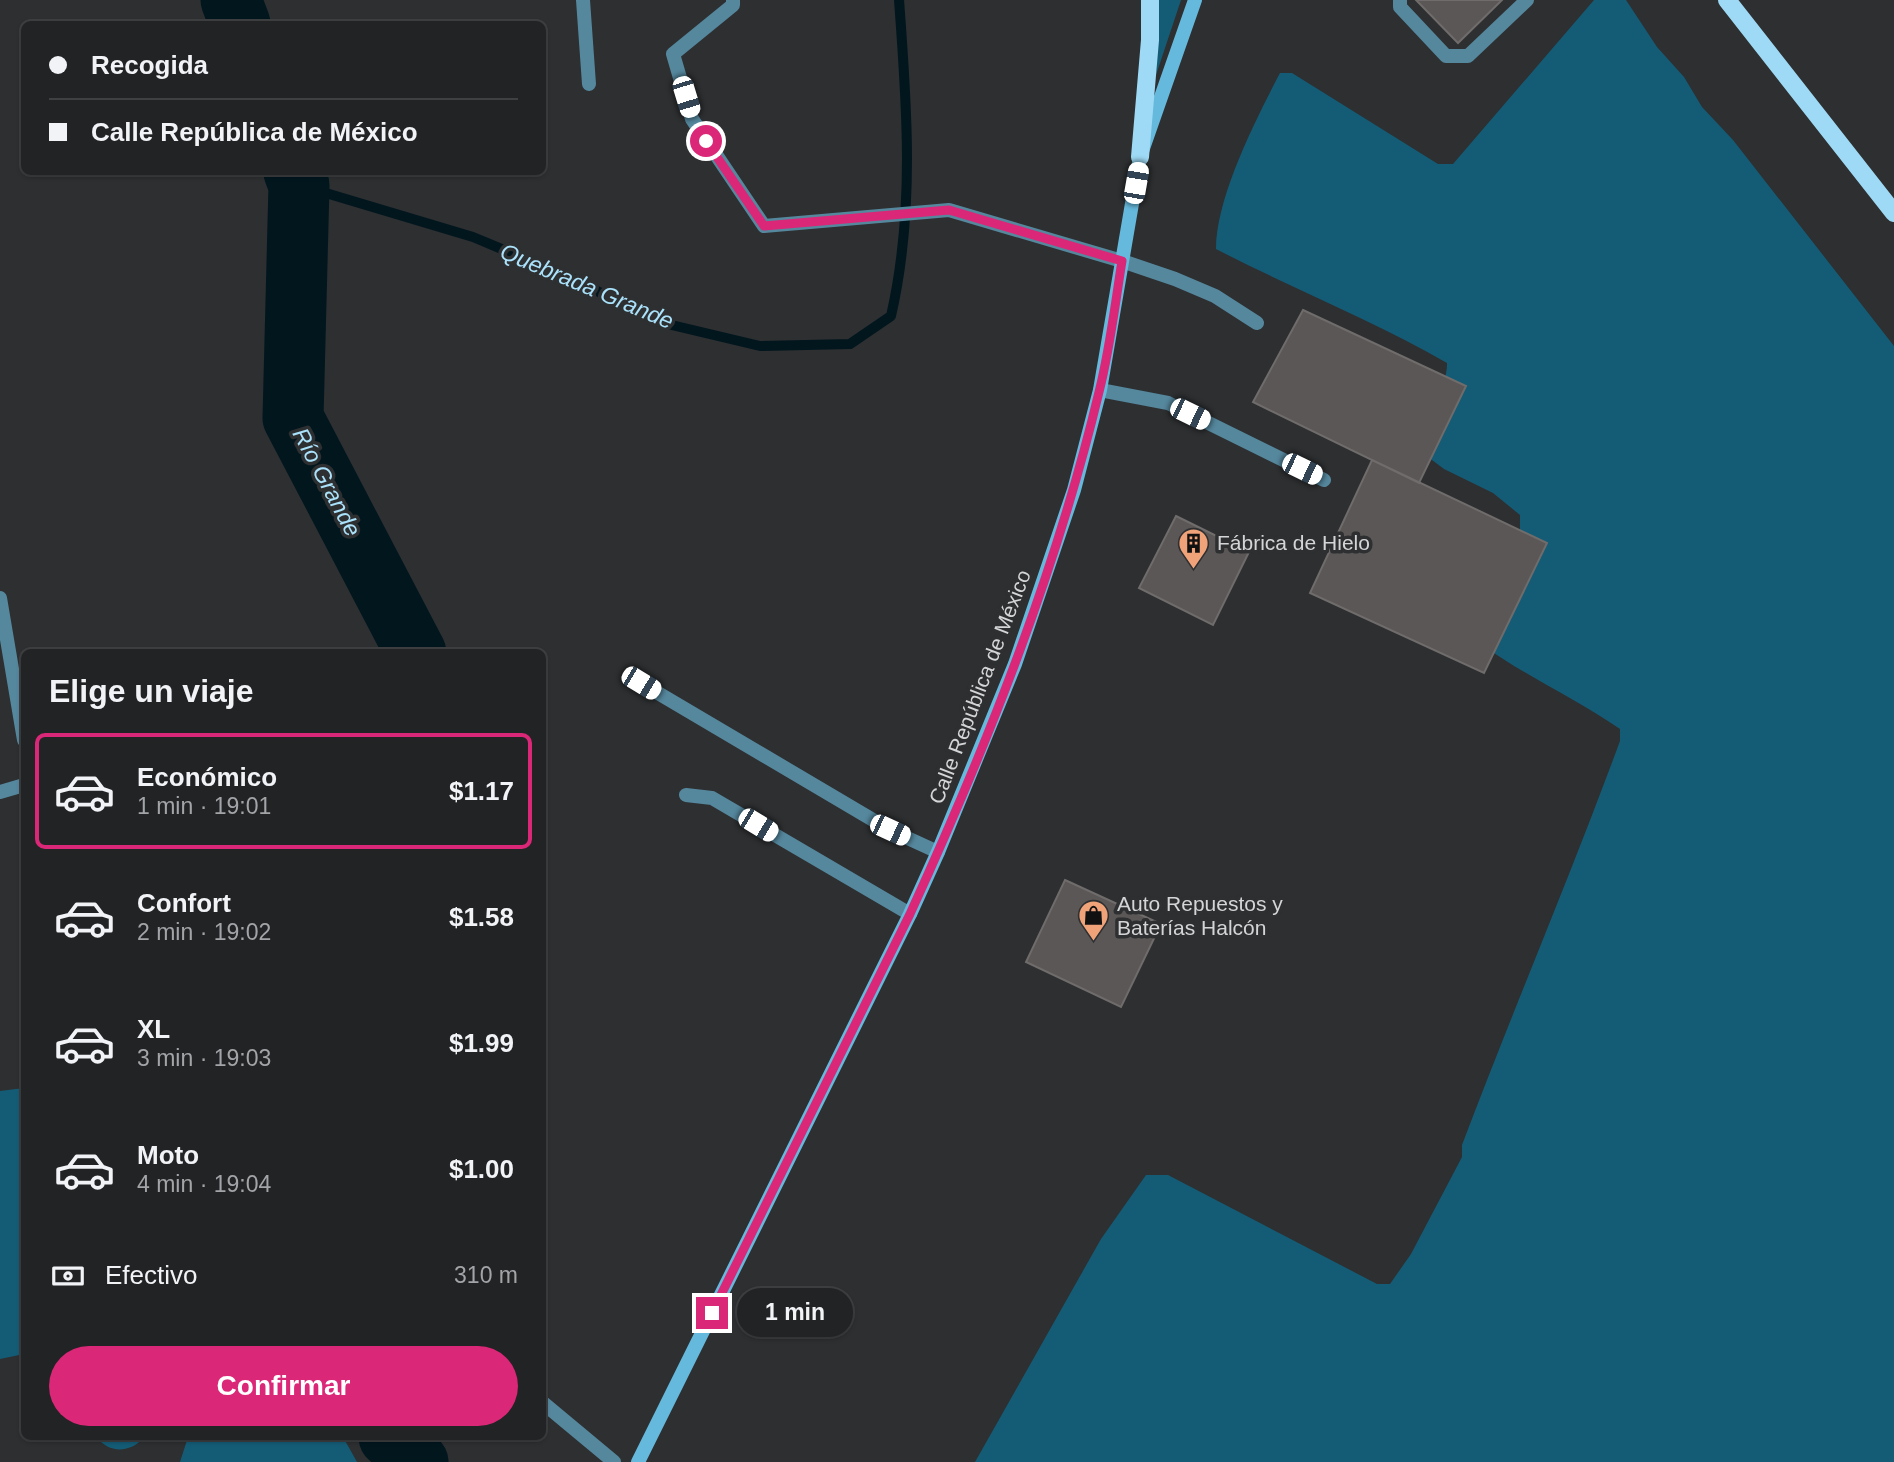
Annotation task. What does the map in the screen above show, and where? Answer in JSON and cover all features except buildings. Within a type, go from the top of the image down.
[{"type":"main road","points":[[1140,158],[1150,40],[1150,0]]},
{"type":"main road","name":"Calle República de México","points":[[638,1462],[910,914],[939,852],[1016,664],[1074,489],[1100,390],[1140,158],[1195,0]]},
{"type":"main road","points":[[1727,0],[1894,213]]},
{"type":"street","points":[[583,0],[589,84]]},
{"type":"street","points":[[733,0],[733,5],[673,54],[692,119],[764,226],[949,210],[1122,261],[1215,296],[1257,323]]},
{"type":"street","points":[[1400,0],[1401,7],[1446,56],[1468,56],[1527,0]]},
{"type":"street","points":[[1100,390],[1168,403],[1324,480]]},
{"type":"street","points":[[0,598],[21,722]]},
{"type":"street","points":[[641,683],[890,830],[939,852]]},
{"type":"street","points":[[0,792],[21,786]]},
{"type":"street","points":[[687,795],[712,798],[910,914]]},
{"type":"street","points":[[546,1405],[614,1462]]},
{"type":"shaded area","points":[[1159,0],[1181,0],[1156,75]]},
{"type":"shaded area","points":[[1594,0],[1626,0],[1657,47],[1684,77],[1702,107],[1733,140],[1894,346],[1894,1462],[975,1462],[1101,1239],[1146,1175],[1168,1175],[1377,1284],[1390,1284],[1411,1254],[1462,1157],[1462,1145],[1620,741],[1620,729],[1481,644],[1520,535],[1520,515],[1493,493],[1444,469],[1420,451],[1441,394],[1447,363],[1391,333],[1216,249],[1218,228],[1239,159],[1280,73],[1292,73],[1438,164],[1453,164]]},
{"type":"shaded area","points":[[21,1088],[21,1355],[0,1359],[0,1091]]},
{"type":"shaded area","points":[[100,1440],[141,1440],[127,1449],[114,1449]]},
{"type":"shaded area","points":[[187,1440],[345,1440],[357,1462],[180,1462]]},
{"type":"waterway","name":"Río Grande","points":[[231,0],[239,21]]},
{"type":"waterway","name":"Quebrada Grande","points":[[299,185],[473,237],[573,279],[659,322],[760,346],[850,344],[891,316],[899,277],[907,158],[899,0]]},
{"type":"waterway","name":"Río Grande","points":[[295,175],[299,185],[293,418],[414,649]]},
{"type":"waterway","name":"Río Grande","points":[[392,1440],[418,1462]]},
{"type":"place","name":"Fábrica de Hielo","points":[[1194,570]]},
{"type":"place","name":"Auto Repuestos y Baterías Halcón","points":[[1094,943]]},
{"type":"route","points":[[706,141],[764,226],[949,210],[1122,261],[1100,390],[1074,489],[1016,664],[939,852],[910,914],[712,1313]]}]
